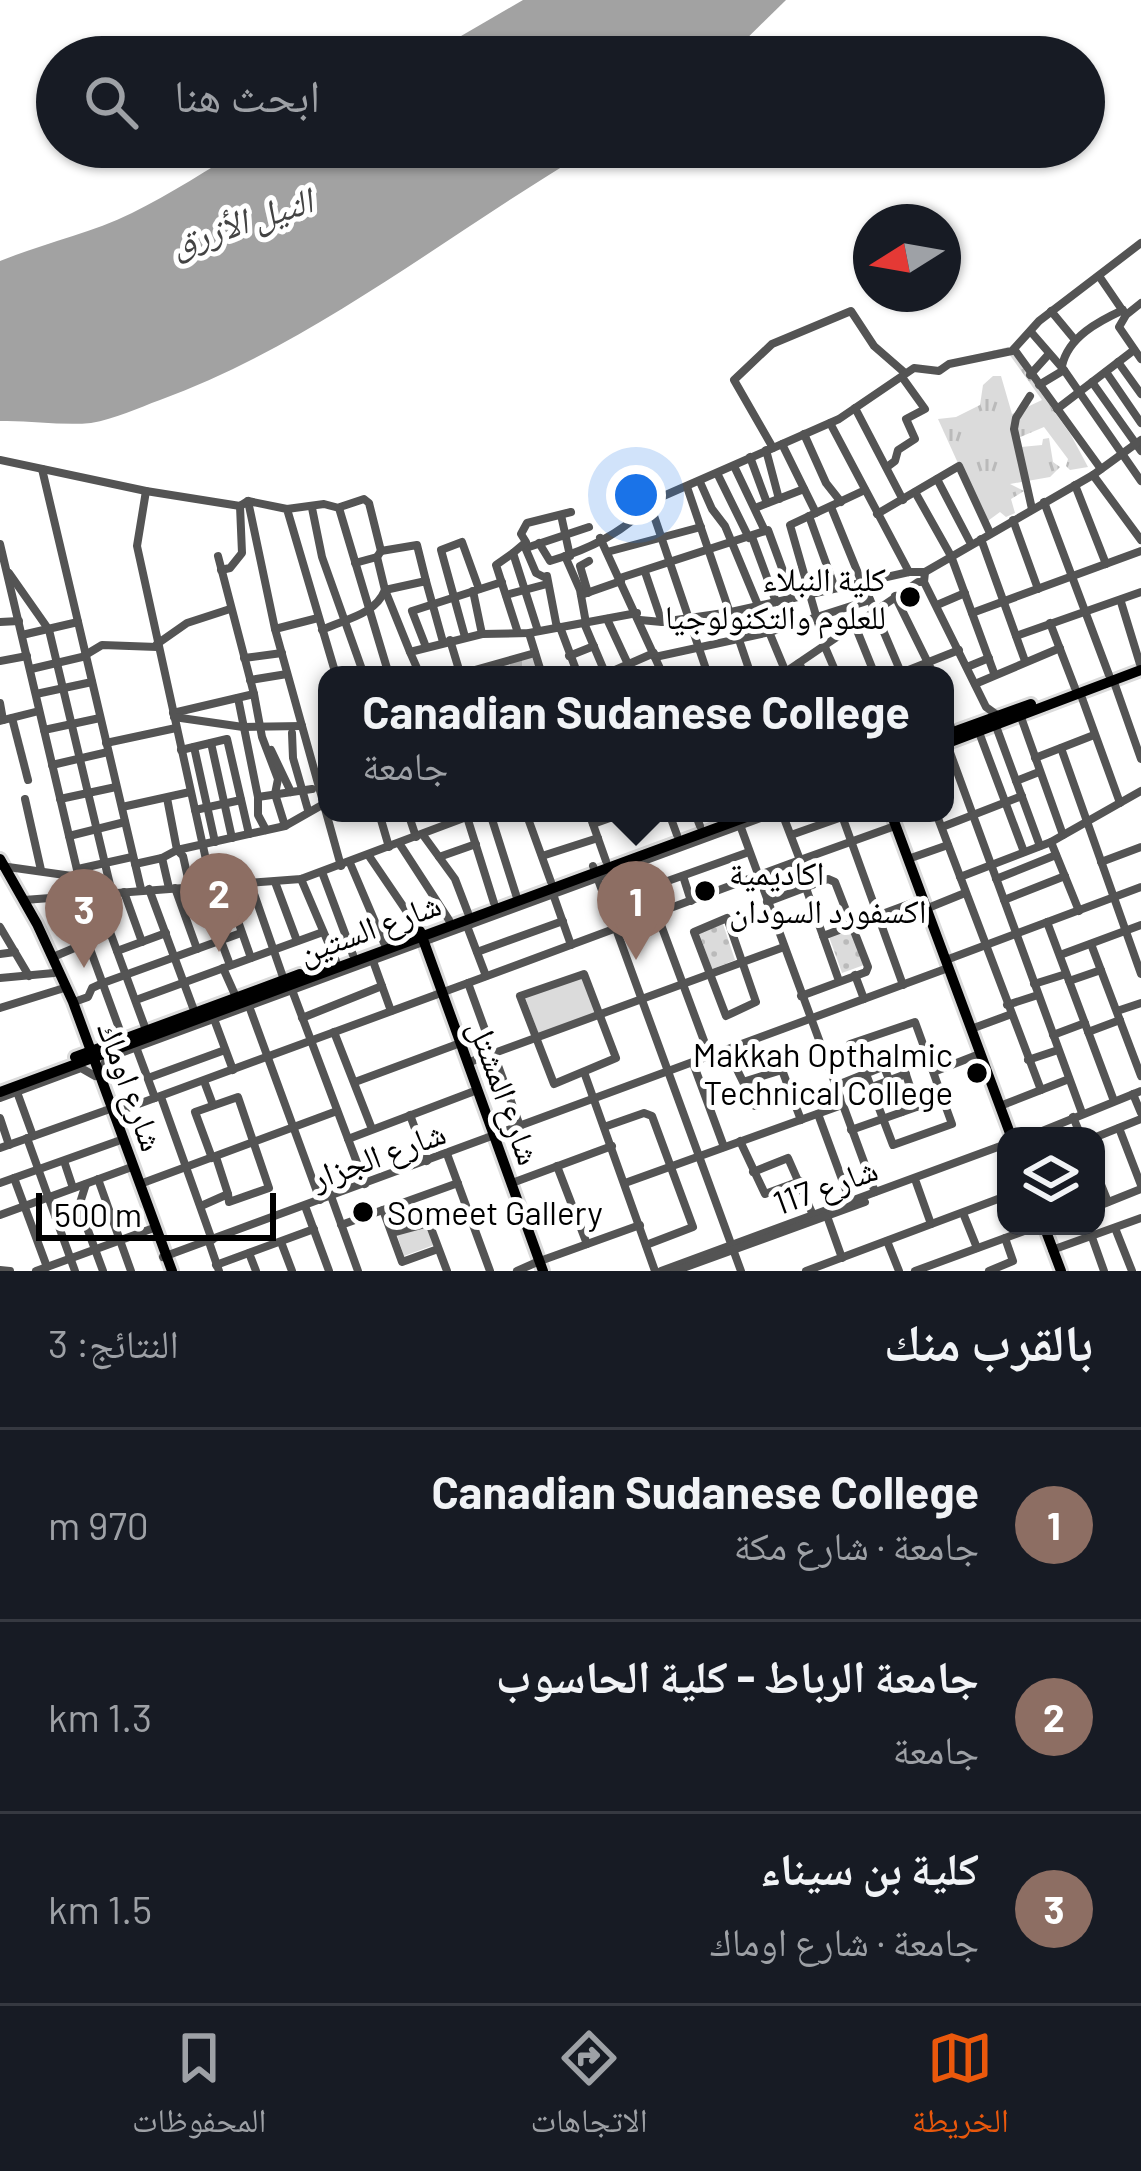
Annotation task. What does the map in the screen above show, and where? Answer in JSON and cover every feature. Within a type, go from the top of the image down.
[{"type":"main road","points":[[954,740],[984,721],[998,722],[1141,668]]},
{"type":"main road","points":[[954,740],[1141,668]]},
{"type":"main road","name":"شارع الستين","points":[[676,842],[715,822]]},
{"type":"main road","name":"شارع الستين","points":[[250,997],[722,822]]},
{"type":"main road","points":[[892,822],[923,906]]},
{"type":"main road","points":[[892,822],[1004,1127]]},
{"type":"main road","name":"شارع اوماك","points":[[1,866],[53,957],[73,1002],[84,1052]]},
{"type":"main road","name":"شارع اوماك","points":[[1,866],[98,1076],[169,1271]]},
{"type":"main road","name":"شارع الستين","points":[[0,1092],[84,1052],[116,1049],[206,1018],[250,997],[338,968],[353,955],[418,938],[449,920],[468,919],[598,869]]},
{"type":"main road","name":"شارع المشتل","points":[[418,938],[539,1267]]},
{"type":"main road","points":[[945,965],[1003,1127]]},
{"type":"main road","name":"شارع المشتل","points":[[439,994],[539,1267]]},
{"type":"main road","name":"شارع الستين","points":[[116,1049],[146,1030],[206,1018]]},
{"type":"main road","name":"شارع الستين","points":[[43,1073],[84,1052]]},
{"type":"main road","name":"شارع اوماك","points":[[110,1111],[164,1257]]},
{"type":"main road","points":[[1045,1235],[1059,1271]]},
{"type":"street","points":[[539,543],[550,561],[567,556],[629,525],[650,504],[830,423],[914,368],[939,371],[949,364],[1014,349],[1051,311],[1141,243]]},
{"type":"street","points":[[1099,276],[1141,325]]},
{"type":"street","points":[[1039,386],[1063,369],[1066,352],[1075,340],[1100,321],[1141,303]]},
{"type":"street","points":[[835,588],[804,489],[734,380],[784,338],[850,311],[925,410],[906,419],[915,439],[898,450],[887,467]]},
{"type":"street","points":[[1051,311],[1075,340]]},
{"type":"street","points":[[1126,313],[1119,327],[1141,359]]},
{"type":"street","points":[[1031,332],[1063,369],[1141,481]]},
{"type":"street","points":[[1014,349],[1141,539]]},
{"type":"street","points":[[1057,409],[1134,350]]},
{"type":"street","points":[[1030,375],[1048,355]]},
{"type":"street","points":[[1118,362],[1141,394]]},
{"type":"street","points":[[1106,372],[1141,423]]},
{"type":"street","points":[[624,666],[895,596],[951,556],[1139,444],[1092,382]]},
{"type":"street","points":[[1030,396],[1014,429],[1032,509]]},
{"type":"street","points":[[855,408],[903,500]]},
{"type":"street","points":[[830,423],[908,572]]},
{"type":"street","points":[[804,434],[899,666]]},
{"type":"street","points":[[773,447],[779,499]]},
{"type":"street","points":[[749,457],[767,503]]},
{"type":"street","points":[[0,460],[146,491],[287,509],[324,504],[340,508],[364,499],[370,503],[385,590],[416,666]]},
{"type":"street","points":[[734,466],[765,531]]},
{"type":"street","points":[[877,514],[961,467],[1025,661]]},
{"type":"street","points":[[798,478],[819,468]]},
{"type":"street","points":[[42,469],[134,861],[184,982],[233,1070]]},
{"type":"street","points":[[718,474],[776,602]]},
{"type":"street","points":[[937,479],[981,539]]},
{"type":"street","points":[[700,482],[732,544],[781,666]]},
{"type":"street","points":[[1075,484],[1106,564]]},
{"type":"street","points":[[686,487],[748,666]]},
{"type":"street","points":[[754,508],[804,489]]},
{"type":"street","points":[[832,666],[789,529],[793,521],[865,490]]},
{"type":"street","points":[[146,491],[136,546],[203,845],[201,887]]},
{"type":"street","points":[[915,492],[951,556],[994,674]]},
{"type":"street","points":[[1044,502],[1141,759]]},
{"type":"street","points":[[221,570],[230,568],[242,554],[244,504]]},
{"type":"street","points":[[244,504],[318,789]]},
{"type":"street","points":[[650,504],[705,666]]},
{"type":"street","points":[[312,508],[322,557],[361,666]]},
{"type":"street","points":[[340,508],[385,666]]},
{"type":"street","points":[[287,509],[333,666]]},
{"type":"street","points":[[574,666],[546,579],[536,573],[525,547],[521,534],[527,523],[566,513],[567,556],[585,594]]},
{"type":"street","points":[[1013,520],[1038,589]]},
{"type":"street","points":[[539,666],[496,564],[525,547],[587,524],[607,551],[659,666]]},
{"type":"street","points":[[607,551],[701,527]]},
{"type":"street","points":[[585,594],[770,530],[793,598]]},
{"type":"street","points":[[465,637],[440,551],[461,541],[476,590],[482,634]]},
{"type":"street","points":[[0,544],[83,895]]},
{"type":"street","points":[[355,563],[417,545],[432,604],[456,666]]},
{"type":"street","points":[[513,554],[525,590],[528,632]]},
{"type":"street","points":[[972,613],[1140,555]]},
{"type":"street","points":[[218,556],[260,727],[289,780],[301,790]]},
{"type":"street","points":[[304,561],[322,557]]},
{"type":"street","points":[[589,561],[580,566],[585,623],[602,666]]},
{"type":"street","points":[[7,570],[49,629],[112,893]]},
{"type":"street","points":[[645,572],[662,622]]},
{"type":"street","points":[[410,652],[482,634],[607,619],[689,620],[908,572],[924,577],[986,707],[998,722],[1040,846]]},
{"type":"street","points":[[506,596],[546,579]]},
{"type":"street","points":[[385,590],[426,581]]},
{"type":"street","points":[[395,615],[502,582]]},
{"type":"street","points":[[322,630],[369,611],[385,590]]},
{"type":"street","points":[[1016,636],[1141,592]]},
{"type":"street","points":[[937,605],[965,593]]},
{"type":"street","points":[[895,596],[931,666]]},
{"type":"street","points":[[1121,602],[1141,668]]},
{"type":"street","points":[[795,666],[825,647],[872,604]]},
{"type":"street","points":[[31,669],[85,655],[101,645],[157,646],[187,623],[230,609]]},
{"type":"street","points":[[412,611],[426,647]]},
{"type":"street","points":[[1128,624],[1139,618]]},
{"type":"street","points":[[275,628],[318,619]]},
{"type":"street","points":[[607,619],[628,664]]},
{"type":"street","points":[[0,622],[19,621]]},
{"type":"street","points":[[22,635],[78,622]]},
{"type":"street","points":[[854,623],[871,666]]},
{"type":"street","points":[[1050,623],[1120,803]]},
{"type":"street","points":[[569,656],[594,646]]},
{"type":"street","points":[[975,684],[1060,648]]},
{"type":"street","points":[[921,666],[958,650]]},
{"type":"street","points":[[244,658],[282,653]]},
{"type":"street","points":[[495,666],[535,653]]},
{"type":"street","points":[[0,661],[27,656]]},
{"type":"street","points":[[967,667],[988,658]]},
{"type":"street","points":[[250,680],[287,674]]},
{"type":"street","points":[[36,694],[92,682]]},
{"type":"street","points":[[954,741],[980,735],[998,722],[1022,720],[1078,693]]},
{"type":"street","points":[[52,765],[254,694]]},
{"type":"street","points":[[238,698],[259,797],[258,815],[266,830]]},
{"type":"street","points":[[0,703],[28,779]]},
{"type":"street","points":[[984,721],[986,707]]},
{"type":"street","points":[[5,720],[39,711]]},
{"type":"street","points":[[44,730],[100,718]]},
{"type":"street","points":[[174,719],[243,727],[302,726]]},
{"type":"street","points":[[1022,720],[1063,836]]},
{"type":"street","points":[[292,734],[307,811]]},
{"type":"street","points":[[980,735],[1024,852]]},
{"type":"street","points":[[1035,758],[1094,736]]},
{"type":"street","points":[[181,750],[226,739],[249,834]]},
{"type":"street","points":[[211,743],[232,838]]},
{"type":"street","points":[[194,747],[215,842]]},
{"type":"street","points":[[1061,748],[1141,974]]},
{"type":"street","points":[[270,749],[285,826]]},
{"type":"street","points":[[954,750],[961,783],[1069,1078],[1080,1127]]},
{"type":"street","points":[[992,770],[1010,764]]},
{"type":"street","points":[[1016,781],[1039,772]]},
{"type":"street","points":[[954,785],[961,783]]},
{"type":"street","points":[[60,799],[116,788]]},
{"type":"street","points":[[259,797],[301,790]]},
{"type":"street","points":[[960,877],[1051,842],[1141,790]]},
{"type":"street","points":[[122,807],[190,792]]},
{"type":"street","points":[[276,796],[307,811]]},
{"type":"street","points":[[942,827],[1022,796]]},
{"type":"street","points":[[167,798],[177,850],[201,887],[226,966],[250,997],[266,1057],[320,1201]]},
{"type":"street","points":[[25,799],[41,870]]},
{"type":"street","points":[[195,810],[242,800]]},
{"type":"street","points":[[1,866],[78,873],[106,863],[162,858],[177,850],[285,826],[318,807]]},
{"type":"street","points":[[69,836],[125,822]]},
{"type":"street","points":[[329,822],[384,944]]},
{"type":"street","points":[[383,822],[394,845],[449,920]]},
{"type":"street","points":[[412,822],[455,879],[486,976]]},
{"type":"street","points":[[24,901],[301,879],[454,822]]},
{"type":"street","points":[[468,822],[508,901]]},
{"type":"street","points":[[492,822],[508,901]]},
{"type":"street","points":[[529,822],[571,945]]},
{"type":"street","points":[[598,822],[592,824],[598,838],[598,869],[615,928],[741,1271]]},
{"type":"street","points":[[598,869],[638,863],[676,842],[671,822]]},
{"type":"street","points":[[698,822],[700,826]]},
{"type":"street","points":[[736,822],[874,1192]]},
{"type":"street","points":[[783,822],[800,860]]},
{"type":"street","points":[[791,836],[825,822]]},
{"type":"street","points":[[845,822],[903,985]]},
{"type":"street","points":[[0,1118],[5,1146],[158,1098],[852,841],[887,822]]},
{"type":"street","points":[[940,822],[1041,1090]]},
{"type":"street","points":[[542,856],[598,838]]},
{"type":"street","points":[[1051,842],[1078,911]]},
{"type":"street","points":[[440,857],[476,844]]},
{"type":"street","points":[[908,859],[948,845]]},
{"type":"street","points":[[1101,862],[1141,847]]},
{"type":"street","points":[[648,889],[749,852]]},
{"type":"street","points":[[996,878],[1057,855]]},
{"type":"street","points":[[369,856],[418,938]]},
{"type":"street","points":[[162,858],[197,949]]},
{"type":"street","points":[[638,863],[710,1057]]},
{"type":"street","points":[[322,872],[353,955]]},
{"type":"street","points":[[682,876],[691,901]]},
{"type":"street","points":[[1004,900],[1065,876]]},
{"type":"street","points":[[301,879],[338,968],[373,961],[418,938],[552,888]]},
{"type":"street","points":[[767,902],[829,879],[835,882],[852,925],[868,970],[801,995]]},
{"type":"street","points":[[275,882],[297,941]]},
{"type":"street","points":[[251,884],[364,1184]]},
{"type":"street","points":[[226,887],[251,958]]},
{"type":"street","points":[[670,1077],[693,1063],[903,985],[985,946],[1141,887]]},
{"type":"street","points":[[806,888],[839,982]]},
{"type":"street","points":[[124,892],[142,942]]},
{"type":"street","points":[[823,936],[878,915],[965,893]]},
{"type":"street","points":[[95,894],[146,1030]]},
{"type":"street","points":[[71,897],[103,983],[116,1049],[98,1076]]},
{"type":"street","points":[[727,918],[743,962],[756,1002],[724,1014],[694,932],[727,918]]},
{"type":"street","points":[[477,952],[562,921]]},
{"type":"street","points":[[1047,922],[1114,1101]]},
{"type":"street","points":[[1060,955],[1141,925]]},
{"type":"street","points":[[0,927],[29,976]]},
{"type":"street","points":[[73,1002],[88,997],[92,988],[103,983],[242,932]]},
{"type":"street","points":[[136,1000],[323,932]]},
{"type":"street","points":[[53,957],[110,933]]},
{"type":"street","points":[[117,951],[166,933]]},
{"type":"street","points":[[1091,944],[1141,1076]]},
{"type":"street","points":[[467,1063],[784,947]]},
{"type":"street","points":[[0,954],[15,952]]},
{"type":"street","points":[[373,961],[391,1011]]},
{"type":"street","points":[[971,1029],[1036,989],[1101,970]]},
{"type":"street","points":[[0,978],[54,973]]},
{"type":"street","points":[[584,974],[616,1058],[554,1084],[536,1038],[522,994],[584,974]]},
{"type":"street","points":[[855,975],[864,999]]},
{"type":"street","points":[[468,982],[520,1126]]},
{"type":"street","points":[[302,1018],[382,986]]},
{"type":"street","points":[[0,1007],[61,989]]},
{"type":"street","points":[[1053,1035],[1119,1016],[1141,1003]]},
{"type":"street","points":[[116,1049],[136,1047],[206,1018]]},
{"type":"street","points":[[850,1044],[915,1022],[936,1071],[951,1125],[893,1144],[866,1074]]},
{"type":"street","points":[[334,1032],[372,1129]]},
{"type":"street","points":[[355,1082],[454,1045]]},
{"type":"street","points":[[136,1047],[201,1206],[217,1268],[314,1229]]},
{"type":"street","points":[[729,1049],[737,1076],[746,1081],[755,1106],[792,1094]]},
{"type":"street","points":[[835,1086],[927,1049]]},
{"type":"street","points":[[1028,1060],[1058,1049]]},
{"type":"street","points":[[148,1078],[225,1050]]},
{"type":"street","points":[[0,1092],[17,1092],[84,1052]]},
{"type":"street","points":[[936,1071],[977,1055]]},
{"type":"street","points":[[901,1060],[917,1107]]},
{"type":"street","points":[[693,1063],[724,1147]]},
{"type":"street","points":[[884,1067],[902,1112]]},
{"type":"street","points":[[746,1081],[782,1070],[801,1120]]},
{"type":"street","points":[[584,1072],[658,1271]]},
{"type":"street","points":[[872,1087],[906,1074]]},
{"type":"street","name":"شارع الجزار","points":[[164,1257],[593,1100],[670,1077]]},
{"type":"street","points":[[1000,1106],[1069,1078]]},
{"type":"street","points":[[204,1081],[213,1106]]},
{"type":"street","points":[[17,1092],[75,1271]]},
{"type":"street","points":[[348,1138],[472,1092]]},
{"type":"street","points":[[1060,1127],[1078,1115],[1137,1093],[1141,1116],[1105,1133]]},
{"type":"street","points":[[238,1097],[269,1188],[229,1202],[195,1112],[213,1106],[238,1097]]},
{"type":"street","points":[[851,1130],[945,1097]]},
{"type":"street","points":[[625,1183],[842,1105]]},
{"type":"street","points":[[140,1184],[337,1111]]},
{"type":"street","points":[[604,1127],[649,1113],[693,1227],[646,1244]]},
{"type":"street","points":[[818,1114],[850,1202]]},
{"type":"street","points":[[410,1115],[427,1161]]},
{"type":"street","points":[[1105,1203],[1141,1187],[1118,1128]]},
{"type":"street","points":[[0,1183],[118,1141]]},
{"type":"street","points":[[740,1141],[765,1194],[800,1180]]},
{"type":"street","name":"شارع 117","points":[[658,1271],[827,1216],[874,1192],[997,1145]]},
{"type":"street","points":[[511,1184],[612,1146]]},
{"type":"street","name":"شارع 117","points":[[675,1271],[813,1215],[916,1183],[997,1146]]},
{"type":"street","points":[[447,1154],[490,1271]]},
{"type":"street","points":[[753,1172],[788,1158],[813,1215]]},
{"type":"street","points":[[64,1161],[73,1189]]},
{"type":"street","points":[[556,1166],[587,1244]]},
{"type":"street","points":[[0,1215],[129,1168]]},
{"type":"street","points":[[14,1178],[44,1270],[151,1229]]},
{"type":"street","points":[[98,1179],[131,1271]]},
{"type":"street","points":[[341,1225],[458,1183]]},
{"type":"street","points":[[916,1183],[931,1225]]},
{"type":"street","points":[[86,1184],[79,1206],[103,1271]]},
{"type":"street","points":[[201,1206],[228,1194]]},
{"type":"street","points":[[1105,1194],[1108,1202]]},
{"type":"street","points":[[331,1196],[358,1271]]},
{"type":"street","points":[[806,1271],[997,1200]]},
{"type":"street","points":[[305,1206],[329,1271]]},
{"type":"street","points":[[383,1210],[402,1262],[438,1249]]},
{"type":"street","points":[[963,1213],[976,1248]]},
{"type":"street","points":[[827,1216],[842,1258]]},
{"type":"street","points":[[1051,1250],[1141,1218]]},
{"type":"street","points":[[392,1233],[428,1222],[446,1271]]},
{"type":"street","points":[[517,1271],[539,1267],[640,1225]]},
{"type":"street","points":[[1115,1227],[1132,1271]]},
{"type":"street","points":[[915,1271],[1014,1235]]},
{"type":"street","points":[[989,1271],[1011,1267],[1005,1238]]},
{"type":"street","points":[[1086,1238],[1104,1271]]},
{"type":"street","points":[[887,1241],[899,1271]]},
{"type":"street","points":[[281,1242],[292,1271]]},
{"type":"street","points":[[1126,1257],[1141,1252]]},
{"type":"street","points":[[249,1253],[256,1271]]},
{"type":"street","points":[[944,1260],[948,1271]]},
{"type":"street","points":[[0,1270],[10,1271]]},
{"type":"green space","points":[[1008,347],[1071,435],[1088,467],[1070,470],[1068,459],[1044,427],[1018,438],[1021,447],[1042,445],[1049,438],[1053,462],[1060,467],[1050,477],[1010,484],[1024,491],[1011,499],[1015,513],[1006,517],[1000,512],[985,523],[938,419],[956,417],[980,405],[983,385],[993,376],[1001,376],[1012,414],[1042,400],[1009,354],[967,357]]},
{"type":"green space","points":[[531,653],[536,666],[486,666]]},
{"type":"green space","points":[[723,924],[735,960],[712,969],[699,933]]},
{"type":"green space","points":[[850,925],[864,965],[842,973],[828,934]]},
{"type":"green space","points":[[583,975],[598,1014],[539,1035],[525,997]]},
{"type":"green space","points":[[427,1225],[434,1245],[404,1256],[397,1235]]},
{"type":"water","points":[[523,0],[786,0],[749,36],[461,36]]},
{"type":"water","name":"النيل الأزرق","points":[[211,168],[561,168],[329,317],[218,376],[91,423],[0,421],[0,261],[99,227]]},
{"type":"place","name":"كلية النبلاء للعلوم والتكنولوجيا","points":[[910,597]]},
{"type":"place","name":"اكاديمية اكسفورد السودان","points":[[705,891]]},
{"type":"place","name":"جامعة الرباط - كلية الحاسوب","points":[[219,952]]},
{"type":"place","name":"Canadian Sudanese College","points":[[636,960]]},
{"type":"place","name":"كلية بن سيناء","points":[[84,968]]},
{"type":"place","name":"Makkah Opthalmic Technical College","points":[[977,1073]]},
{"type":"place","name":"Someet Gallery","points":[[363,1212]]}]
